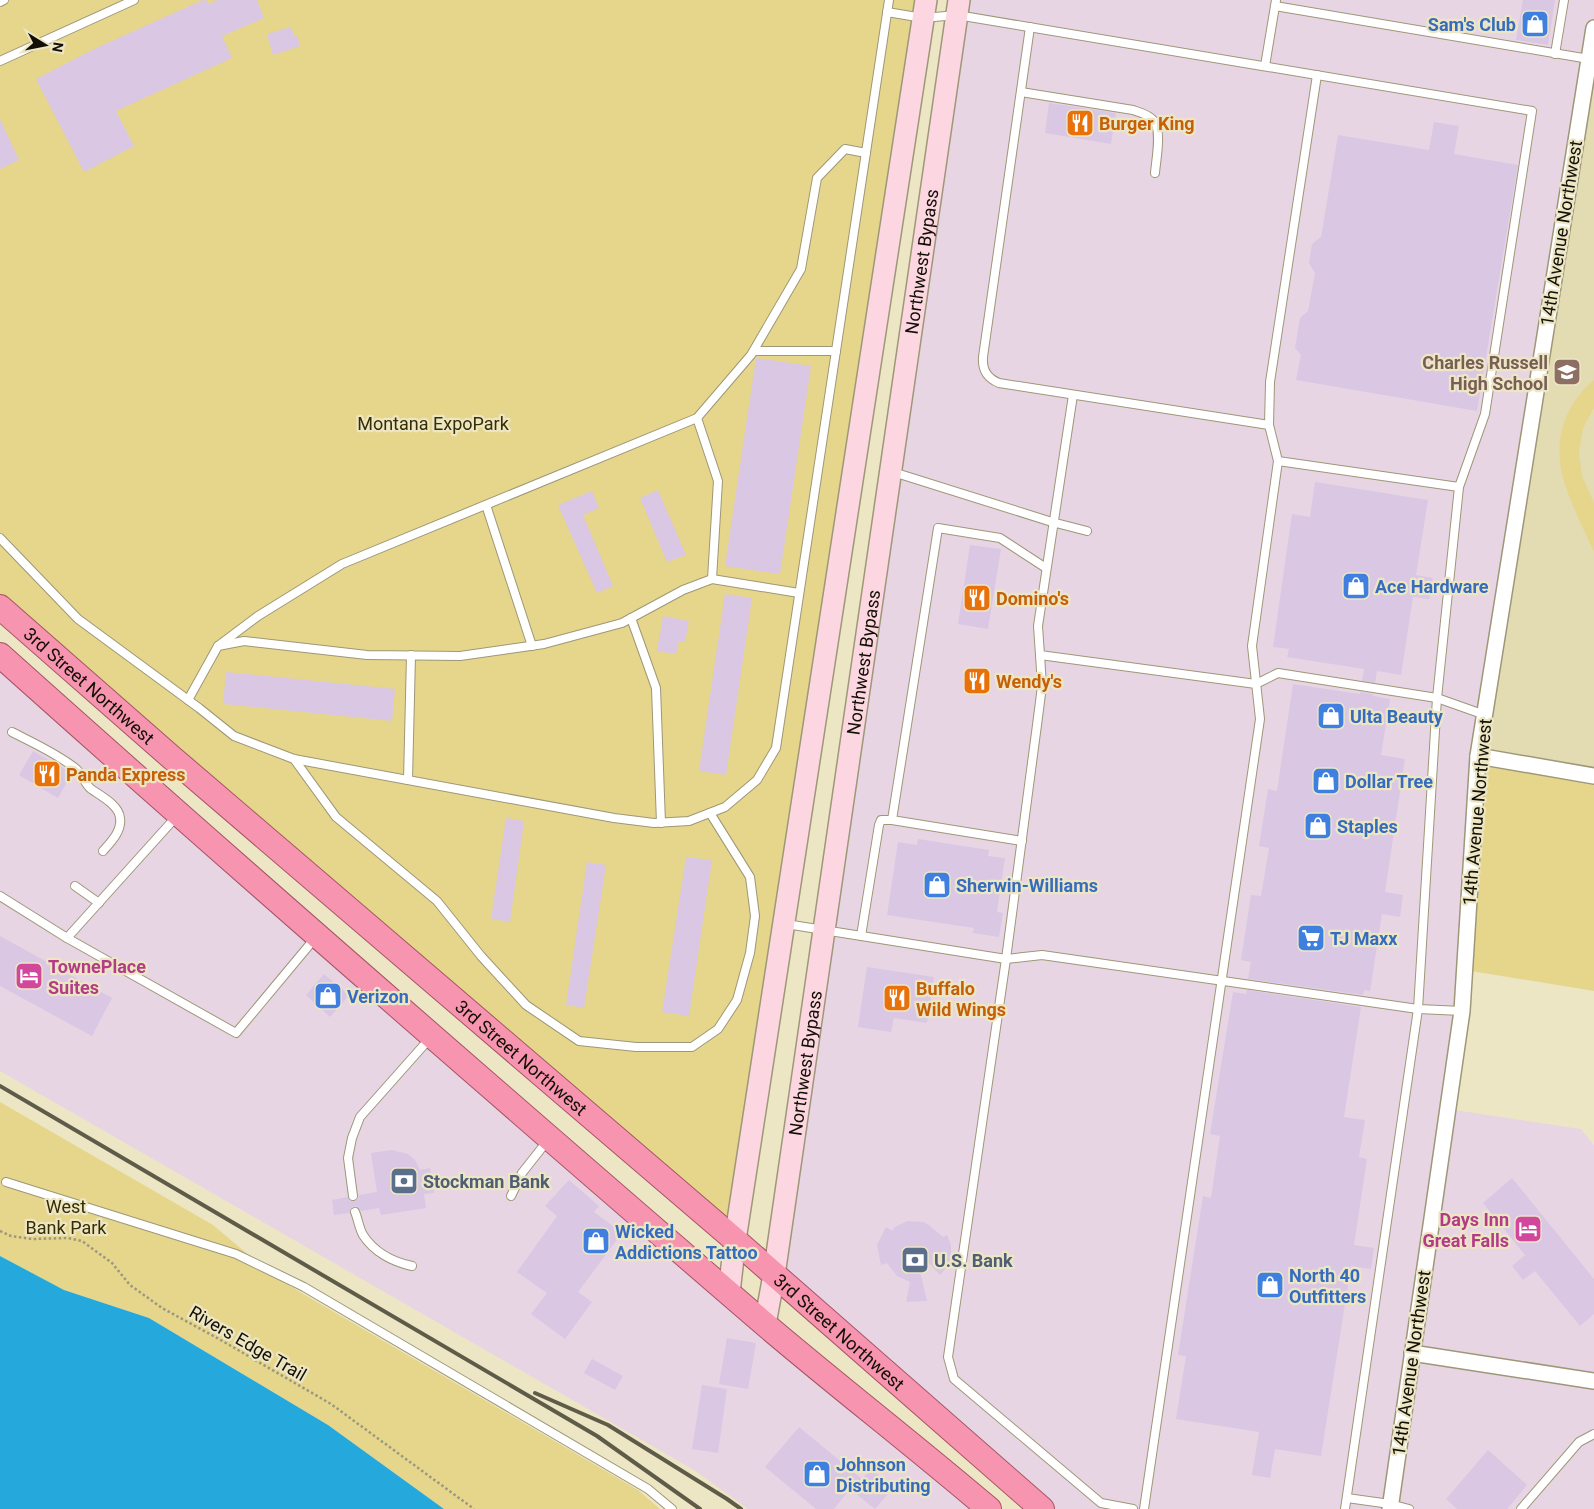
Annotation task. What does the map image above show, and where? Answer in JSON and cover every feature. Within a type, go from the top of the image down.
[{"type":"highway","name":"3rd Street Northwest","points":[[0,607],[171,758],[736,1240],[1042,1509]]},
{"type":"highway","name":"3rd Street Northwest","points":[[0,655],[317,936],[729,1293],[989,1509]]},
{"type":"main road","name":"Northwest Bypass","points":[[765,1324],[774,1275],[958,7]]},
{"type":"main road","name":"Northwest Bypass","points":[[729,1293],[925,9]]},
{"type":"street","name":"14th Avenue Northwest","points":[[1390,1506],[1462,1011],[1478,756],[1594,28]]},
{"type":"street","points":[[1478,756],[1594,776]]},
{"type":"street","points":[[1412,1353],[1594,1381]]},
{"type":"lane","points":[[0,2],[4,0]]},
{"type":"lane","points":[[0,61],[134,0]]},
{"type":"lane","points":[[0,538],[78,619],[234,736],[294,759],[614,818],[661,823],[689,821],[725,807],[757,780],[776,748],[889,0]]},
{"type":"lane","points":[[1555,54],[1564,0]]},
{"type":"lane","points":[[1265,66],[1275,3],[1589,59]]},
{"type":"lane","points":[[887,12],[958,7],[1030,27],[1532,111],[1485,414],[1458,487],[1437,698],[1418,1009],[1345,1509]]},
{"type":"lane","points":[[1030,27],[982,364],[987,376],[999,384],[1269,425]]},
{"type":"lane","points":[[1144,1509],[1260,719],[1252,646],[1278,461],[1269,425],[1270,382],[1318,75]]},
{"type":"lane","points":[[1020,92],[1143,113],[1154,121],[1158,134],[1155,172]]},
{"type":"lane","points":[[188,700],[218,646],[258,616],[342,564],[696,418],[754,351],[802,269],[818,178],[845,149],[866,153]]},
{"type":"lane","points":[[754,351],[836,351]]},
{"type":"lane","points":[[1072,394],[1038,626],[1042,686],[1006,959],[948,1357],[954,1379],[1101,1503],[1133,1509]]},
{"type":"lane","points":[[696,418],[718,481],[712,579]]},
{"type":"lane","points":[[1278,461],[1458,487]]},
{"type":"lane","points":[[891,472],[1052,522],[1087,530]]},
{"type":"lane","points":[[486,504],[532,646]]},
{"type":"lane","points":[[892,820],[938,528],[1000,538],[1046,568]]},
{"type":"lane","points":[[218,646],[244,641],[367,655],[460,656],[544,644],[622,623],[683,590],[712,579],[800,593]]},
{"type":"lane","points":[[631,618],[656,688],[661,823]]},
{"type":"lane","points":[[408,780],[411,655]]},
{"type":"lane","points":[[1040,655],[1256,684],[1278,673],[1437,698],[1485,715]]},
{"type":"lane","points":[[12,732],[77,769],[87,785],[119,812],[121,819],[119,827],[114,838],[103,851]]},
{"type":"lane","points":[[294,759],[336,817],[437,901],[481,956],[526,1006],[579,1041],[636,1047],[692,1047],[718,1029],[737,1000],[750,953],[755,916],[750,876],[710,813]]},
{"type":"lane","points":[[67,938],[178,814]]},
{"type":"lane","points":[[861,936],[881,820],[892,820],[1022,841]]},
{"type":"lane","points":[[76,886],[99,903]]},
{"type":"lane","points":[[0,896],[67,938],[236,1033],[317,936]]},
{"type":"lane","points":[[784,924],[1006,959],[1042,955],[1418,1009],[1462,1011]]},
{"type":"lane","points":[[353,1196],[348,1158],[352,1138],[360,1117],[432,1035]]},
{"type":"lane","points":[[510,1196],[522,1173],[550,1137]]},
{"type":"lane","points":[[6,1182],[236,1254],[304,1287],[648,1489],[672,1509]]},
{"type":"lane","points":[[355,1212],[363,1234],[377,1251],[397,1263],[412,1266]]},
{"type":"lane","points":[[1521,1509],[1579,1442],[1594,1434]]},
{"type":"lane","points":[[1347,1498],[1409,1509]]},
{"type":"path","name":"Rivers Edge Trail","points":[[0,1231],[11,1236],[32,1239],[68,1238],[82,1241],[112,1263],[130,1285],[162,1308],[331,1404],[474,1509]]},
{"type":"shaded area","points":[[959,0],[1594,0],[1594,28],[1448,1109],[1581,1129],[1594,1145],[1594,1509],[1042,1509],[774,1275]]},
{"type":"shaded area","name":"Charles Russell High School","points":[[1594,29],[1594,776],[1478,756]]},
{"type":"shaded area","points":[[0,655],[986,1509],[748,1509],[694,1470],[0,1071]]},
{"type":"green space","name":"Montana ExpoPark","points":[[0,0],[926,0],[735,1240],[0,607]]},
{"type":"green space","points":[[1594,380],[1594,408],[1583,428],[1579,452],[1582,476],[1594,503],[1594,552],[1567,490],[1559,453],[1560,439],[1568,413],[1575,401]]},
{"type":"green space","points":[[1478,756],[1594,776],[1594,991],[1465,970]]},
{"type":"green space","name":"West Bank Park","points":[[0,1102],[213,1225],[276,1278],[638,1490],[660,1509],[444,1509],[328,1425],[149,1318],[64,1290],[0,1256]]},
{"type":"water","points":[[0,1256],[64,1290],[149,1318],[328,1425],[444,1509],[0,1509]]},
{"type":"building","points":[[206,0],[208,4],[217,0],[257,0],[264,18],[222,36],[232,58],[116,111],[134,146],[84,172],[36,79],[96,48]]},
{"type":"building","name":"Sam's Club","points":[[1523,0],[1555,0],[1548,45],[1516,40]]},
{"type":"building","points":[[291,27],[294,36],[297,35],[300,46],[273,55],[267,34]]},
{"type":"building","name":"Burger King","points":[[1049,103],[1116,113],[1111,144],[1045,133]]},
{"type":"building","points":[[0,119],[19,160],[0,169]]},
{"type":"building","points":[[1434,122],[1459,126],[1454,154],[1518,165],[1477,411],[1296,380],[1301,355],[1295,348],[1300,318],[1308,311],[1315,273],[1309,263],[1312,244],[1321,237],[1338,135],[1429,150]]},
{"type":"building","points":[[756,358],[811,366],[780,574],[725,566]]},
{"type":"building","name":"Ace Hardware","points":[[1315,482],[1428,500],[1416,575],[1433,578],[1429,599],[1413,597],[1401,675],[1377,671],[1375,683],[1362,681],[1364,669],[1287,657],[1289,649],[1273,647],[1292,514],[1310,517]]},
{"type":"building","points":[[658,490],[686,555],[667,562],[640,498]]},
{"type":"building","points":[[592,491],[599,508],[583,515],[613,586],[597,593],[558,505]]},
{"type":"building","points":[[970,545],[1001,549],[988,629],[958,624]]},
{"type":"building","points":[[725,594],[752,598],[726,775],[699,771]]},
{"type":"building","points":[[663,616],[689,621],[685,642],[679,641],[676,654],[657,651]]},
{"type":"building","points":[[226,672],[395,689],[392,721],[223,704]]},
{"type":"building","points":[[1293,684],[1360,694],[1360,692],[1373,694],[1373,696],[1390,699],[1381,755],[1405,759],[1385,892],[1403,895],[1400,917],[1382,914],[1370,991],[1364,990],[1363,995],[1248,979],[1251,962],[1241,960],[1251,895],[1261,896],[1269,848],[1259,846],[1268,789],[1277,791]]},
{"type":"building","points":[[33,751],[72,773],[58,798],[19,775]]},
{"type":"building","points":[[506,818],[524,821],[510,922],[491,919]]},
{"type":"building","points":[[918,839],[989,850],[988,856],[1005,858],[997,912],[1003,913],[999,937],[973,933],[974,928],[887,915],[898,842],[917,845]]},
{"type":"building","points":[[686,857],[712,860],[689,1016],[662,1012]]},
{"type":"building","points":[[587,862],[606,865],[584,1008],[566,1005]]},
{"type":"building","points":[[0,936],[112,998],[92,1036],[0,986]]},
{"type":"building","name":"Buffalo Wild Wings","points":[[867,967],[934,977],[927,1023],[894,1018],[891,1032],[858,1027]]},
{"type":"building","points":[[324,974],[349,995],[330,1017],[306,995]]},
{"type":"building","points":[[1247,990],[1361,1007],[1344,1117],[1365,1120],[1359,1157],[1367,1159],[1354,1245],[1374,1248],[1371,1269],[1351,1266],[1321,1456],[1275,1449],[1270,1478],[1252,1475],[1259,1432],[1176,1419],[1186,1356],[1178,1355],[1203,1196],[1211,1198],[1220,1136],[1210,1134],[1233,992],[1246,994]]},
{"type":"building","name":"Stockman Bank","points":[[392,1150],[408,1154],[415,1160],[420,1170],[430,1168],[434,1193],[424,1194],[426,1208],[381,1215],[379,1208],[361,1211],[355,1206],[351,1208],[350,1213],[334,1215],[332,1200],[348,1197],[350,1201],[354,1201],[358,1199],[359,1195],[377,1192],[371,1153]]},
{"type":"building","name":"Days Inn Great Falls","points":[[1512,1178],[1594,1279],[1594,1314],[1580,1326],[1535,1271],[1523,1280],[1512,1266],[1525,1255],[1483,1203]]},
{"type":"building","points":[[569,1180],[599,1206],[594,1212],[622,1233],[578,1292],[592,1302],[565,1339],[531,1314],[547,1293],[517,1272],[557,1216],[545,1206]]},
{"type":"building","name":"U.S. Bank","points":[[907,1221],[923,1222],[943,1237],[947,1235],[951,1245],[951,1257],[947,1267],[940,1275],[914,1247],[927,1301],[906,1302],[910,1282],[897,1276],[887,1263],[881,1265],[877,1245],[886,1227],[892,1231],[895,1227]]},
{"type":"building","points":[[727,1338],[756,1343],[748,1389],[719,1384]]},
{"type":"building","points":[[592,1359],[623,1376],[615,1390],[584,1373]]},
{"type":"building","points":[[702,1385],[727,1389],[718,1453],[692,1449]]},
{"type":"building","points":[[799,1427],[862,1479],[871,1469],[893,1488],[875,1509],[850,1489],[834,1509],[816,1509],[765,1467]]},
{"type":"building","points":[[1488,1450],[1527,1485],[1507,1509],[1457,1509],[1446,1499]]},
{"type":"railway","points":[[0,1086],[597,1436],[700,1509]]},
{"type":"railway","points":[[535,1393],[608,1425],[741,1509]]},
{"type":"place","name":"Sam's Club","points":[[1535,24]]},
{"type":"place","name":"Burger King","points":[[1080,123]]},
{"type":"place","name":"Charles Russell High School","points":[[1567,372]]},
{"type":"place","name":"Ace Hardware","points":[[1356,586]]},
{"type":"place","name":"Domino's","points":[[977,598]]},
{"type":"place","name":"Wendy's","points":[[977,681]]},
{"type":"place","name":"Ulta Beauty","points":[[1331,716]]},
{"type":"place","name":"Panda Express","points":[[47,774]]},
{"type":"place","name":"Dollar Tree","points":[[1326,781]]},
{"type":"place","name":"Staples","points":[[1318,826]]},
{"type":"place","name":"Sherwin-Williams","points":[[937,885]]},
{"type":"place","name":"TJ Maxx","points":[[1311,938]]},
{"type":"place","name":"TownePlace Suites","points":[[29,976]]},
{"type":"place","name":"Verizon","points":[[328,996]]},
{"type":"place","name":"Buffalo Wild Wings","points":[[897,998]]},
{"type":"place","name":"Stockman Bank","points":[[404,1181]]},
{"type":"place","name":"Days Inn Great Falls","points":[[1528,1229]]},
{"type":"place","name":"Wicked Addictions Tattoo","points":[[596,1241]]},
{"type":"place","name":"U.S. Bank","points":[[915,1260]]},
{"type":"place","name":"North 40 Outfitters","points":[[1270,1285]]},
{"type":"place","name":"Johnson Distributing","points":[[817,1474]]}]
